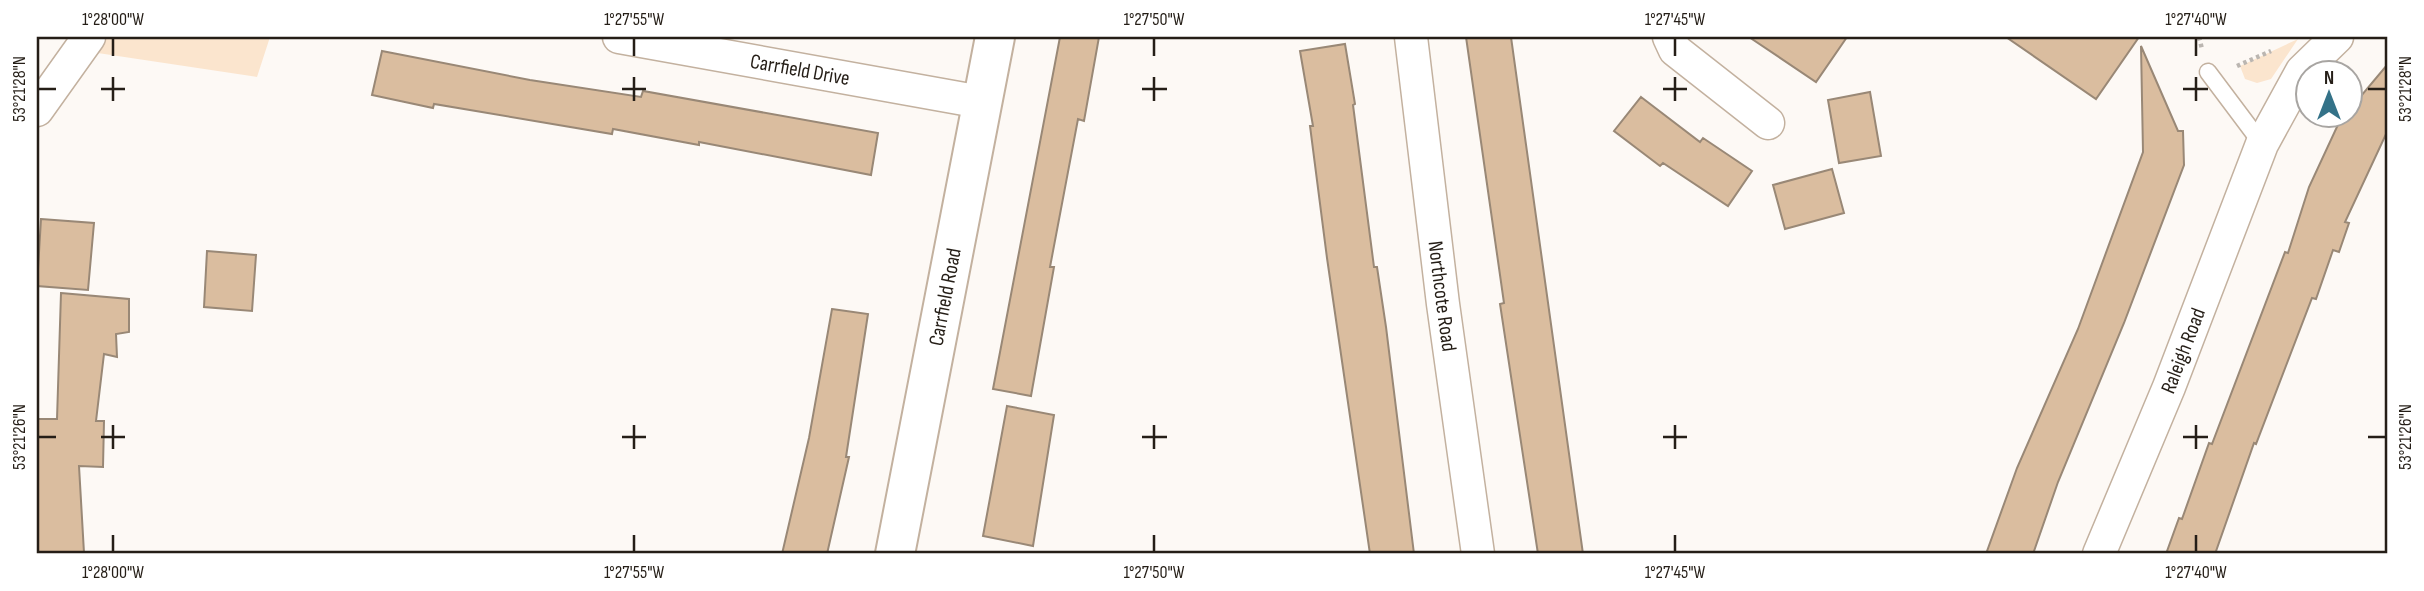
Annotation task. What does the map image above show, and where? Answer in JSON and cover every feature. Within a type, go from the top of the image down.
[{"type":"street","points":[[37,110],[89,37]]},
{"type":"street","name":"Carrfield Drive","points":[[619,37],[981,103]]},
{"type":"street","name":"Carrfield Road","points":[[895,554],[995,37]]},
{"type":"street","name":"Northcote Road","points":[[1411,37],[1443,304],[1478,554]]},
{"type":"street","points":[[1669,37],[1675,50],[1768,123]]},
{"type":"street","name":"Raleigh Road","points":[[2099,554],[2169,387],[2262,145],[2302,71],[2337,37]]},
{"type":"lane","points":[[2208,72],[2262,145]]},
{"type":"path","points":[[2208,72],[2239,65],[2275,50]]},
{"type":"shaded area","points":[[96,37],[270,37],[257,77],[91,52]]},
{"type":"shaded area","points":[[2298,39],[2271,79],[2257,83],[2245,79],[2240,66]]},
{"type":"building","points":[[1060,37],[1099,37],[1084,121],[1078,119],[1050,267],[1054,267],[1031,396],[993,389]]},
{"type":"building","points":[[1466,37],[1511,37],[1583,554],[1538,554],[1500,304],[1504,303]]},
{"type":"building","points":[[1749,37],[1847,37],[1816,82]]},
{"type":"building","points":[[2006,37],[2139,37],[2096,99]]},
{"type":"building","points":[[1345,44],[1355,104],[1353,105],[1374,267],[1377,267],[1386,327],[1414,554],[1370,554],[1327,258],[1310,126],[1313,126],[1300,51]]},
{"type":"building","points":[[2141,46],[2178,131],[2183,131],[2184,165],[2124,323],[2058,482],[2033,554],[1986,554],[2017,468],[2078,329],[2143,152]]},
{"type":"building","points":[[382,51],[530,80],[641,97],[643,91],[878,133],[871,175],[699,142],[699,145],[613,129],[612,134],[434,104],[433,108],[372,95]]},
{"type":"building","points":[[2387,65],[2387,132],[2345,222],[2349,223],[2339,252],[2333,250],[2316,299],[2312,298],[2256,444],[2254,443],[2215,554],[2166,554],[2179,518],[2182,519],[2209,443],[2212,444],[2285,252],[2288,253],[2309,187],[2335,130],[2364,130],[2364,92]]},
{"type":"building","points":[[1870,92],[1881,156],[1839,163],[1828,100]]},
{"type":"building","points":[[1641,97],[1700,142],[1703,138],[1752,171],[1728,206],[1663,163],[1660,166],[1614,131]]},
{"type":"building","points":[[1832,169],[1844,213],[1785,229],[1773,185]]},
{"type":"building","points":[[41,219],[94,223],[88,290],[37,286]]},
{"type":"building","points":[[207,251],[256,255],[252,311],[204,307]]},
{"type":"building","points":[[61,293],[129,299],[129,332],[116,334],[117,357],[104,354],[96,421],[104,421],[103,467],[79,466],[84,553],[37,554],[37,419],[57,419]]},
{"type":"building","points":[[832,309],[868,314],[846,457],[849,457],[827,554],[782,554],[809,438]]},
{"type":"building","points":[[1007,406],[1054,415],[1033,546],[983,536]]}]
